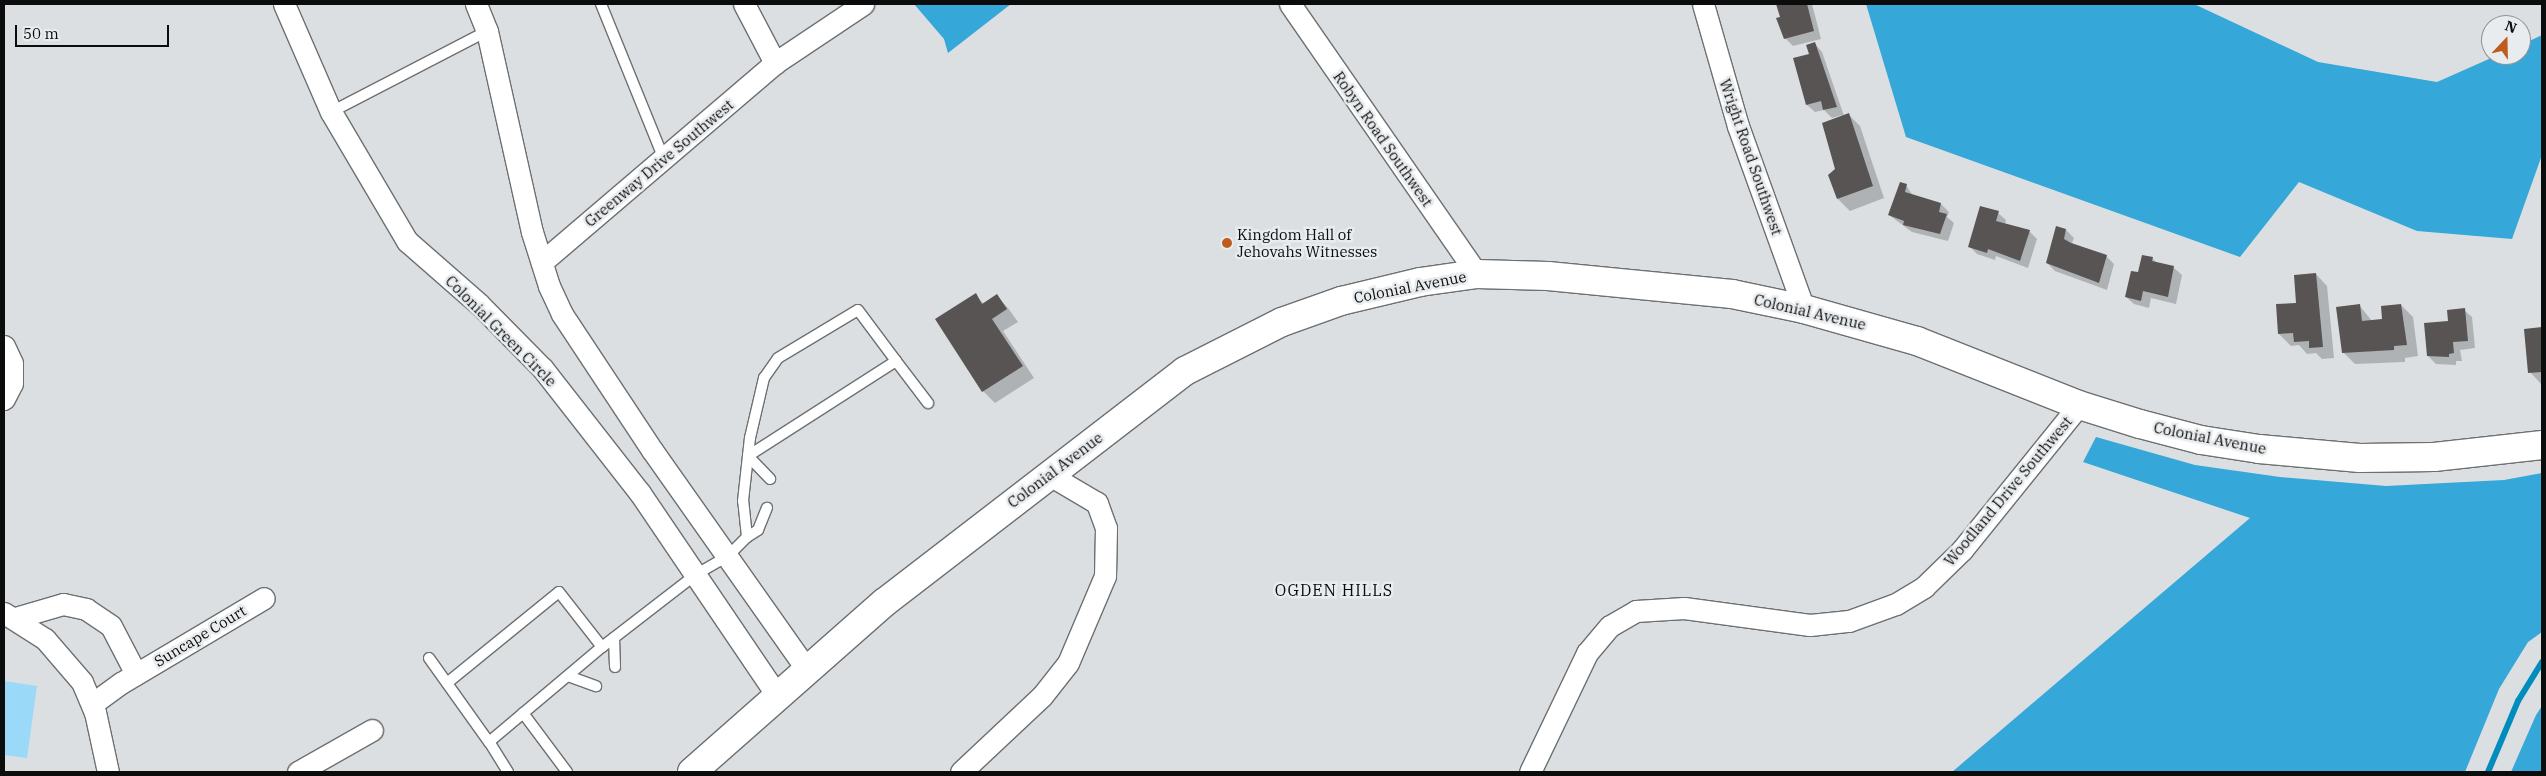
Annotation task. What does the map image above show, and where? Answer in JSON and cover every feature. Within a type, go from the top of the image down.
[{"type":"main road","name":"Colonial Avenue","points":[[692,772],[777,695],[808,671],[885,602],[1048,474],[1185,371],[1282,322],[1376,293],[1477,274],[1619,281],[1732,294],[1804,309],[1918,341],[2079,405],[2201,440],[2291,453],[2360,458],[2434,457],[2542,445]]},
{"type":"street","name":"Colonial Green Circle","points":[[284,4],[331,112],[407,240],[479,304],[543,369],[640,493],[777,695]]},
{"type":"street","points":[[476,4],[487,31],[532,232],[549,286],[562,314],[652,450],[728,555],[808,671]]},
{"type":"street","points":[[744,4],[775,63]]},
{"type":"street","name":"Greenway Drive Southwest","points":[[542,262],[664,160],[775,63],[863,4]]},
{"type":"street","name":"Robyn Road Southwest","points":[[1290,4],[1477,274]]},
{"type":"street","name":"Wright Road Southwest","points":[[1703,4],[1738,126],[1804,309]]},
{"type":"street","points":[[4,346],[12,363],[12,383],[4,399]]},
{"type":"street","name":"Woodland Drive Southwest","points":[[1530,772],[1587,653],[1610,626],[1636,611],[1684,608],[1810,624],[1849,621],[1896,604],[1924,587],[1962,550],[2079,405]]},
{"type":"street","points":[[961,772],[1042,696],[1068,662],[1105,576],[1106,528],[1096,503],[1048,474]]},
{"type":"street","name":"Suncape Court","points":[[92,704],[136,674],[264,598]]},
{"type":"street","name":"Suncape Court","points":[[9,616],[63,604],[86,609],[111,626],[136,674]]},
{"type":"street","points":[[9,616],[45,639],[66,660],[92,704],[108,772]]},
{"type":"street","points":[[298,772],[372,730]]},
{"type":"lane","points":[[601,4],[664,160]]},
{"type":"lane","points":[[331,112],[487,31]]},
{"type":"lane","points":[[747,537],[744,501],[756,402],[764,378],[778,358],[858,310],[928,403]]},
{"type":"lane","points":[[748,456],[896,361]]},
{"type":"lane","points":[[748,456],[770,479]]},
{"type":"lane","points":[[488,742],[602,647],[695,575],[728,555],[747,537],[758,530],[767,508]]},
{"type":"lane","points":[[447,683],[559,592],[602,647]]},
{"type":"lane","points":[[614,638],[615,667]]},
{"type":"lane","points":[[430,658],[508,772]]},
{"type":"lane","points":[[568,676],[596,686]]},
{"type":"lane","points":[[523,713],[567,772]]},
{"type":"shaded area","points":[[914,4],[1011,4],[948,53],[944,39]]},
{"type":"shaded area","points":[[1866,4],[2194,4],[2318,62],[2437,82],[2481,63],[2481,65],[2531,65],[2531,40],[2542,35],[2542,155],[2512,239],[2417,231],[2299,182],[2240,257],[1906,137]]},
{"type":"shaded area","points":[[2096,437],[2195,465],[2280,477],[2386,486],[2504,480],[2542,473],[2542,632],[2528,642],[2499,689],[2465,772],[1952,772],[2250,518],[2083,462]]},
{"type":"shaded area","points":[[4,681],[37,686],[27,758],[4,755]]},
{"type":"shaded area","points":[[2542,706],[2542,772],[2511,772],[2536,715]]},
{"type":"building","points":[[1776,4],[1807,4],[1814,31],[1784,39],[1776,18],[1780,17]]},
{"type":"building","points":[[1815,42],[1837,107],[1823,110],[1821,101],[1806,105],[1793,58],[1809,54],[1806,45]]},
{"type":"building","points":[[1849,113],[1873,186],[1837,199],[1828,175],[1835,169],[1822,123]]},
{"type":"building","points":[[1900,182],[1907,184],[1905,192],[1941,203],[1939,212],[1947,214],[1940,234],[1903,225],[1904,221],[1888,215]]},
{"type":"building","points":[[1980,206],[1999,211],[1996,221],[2030,230],[2020,261],[1988,249],[1987,253],[1968,247]]},
{"type":"building","points":[[2056,226],[2066,229],[2064,239],[2071,243],[2107,255],[2099,283],[2046,263]]},
{"type":"building","points":[[2142,255],[2153,257],[2152,261],[2174,266],[2168,297],[2143,291],[2141,301],[2125,297],[2131,271],[2138,272]]},
{"type":"building","points":[[2316,273],[2323,347],[2309,348],[2309,341],[2294,342],[2293,333],[2278,334],[2276,304],[2296,303],[2294,275]]},
{"type":"building","points":[[976,293],[982,304],[997,294],[1007,309],[992,319],[1023,366],[982,392],[935,319]]},
{"type":"building","points":[[2360,304],[2362,321],[2382,319],[2381,306],[2401,304],[2407,345],[2394,346],[2394,350],[2342,353],[2336,307]]},
{"type":"building","points":[[2465,308],[2468,341],[2453,342],[2454,353],[2449,354],[2449,357],[2427,356],[2424,323],[2448,321],[2447,310]]},
{"type":"building","points":[[2542,327],[2542,372],[2528,373],[2524,329]]},
{"type":"waterway","points":[[2488,772],[2518,701],[2542,662]]},
{"type":"place","name":"Kingdom Hall of Jehovahs Witnesses","points":[[1227,243]]},
{"type":"district","name":"OGDEN HILLS","points":[[1334,590]]}]
